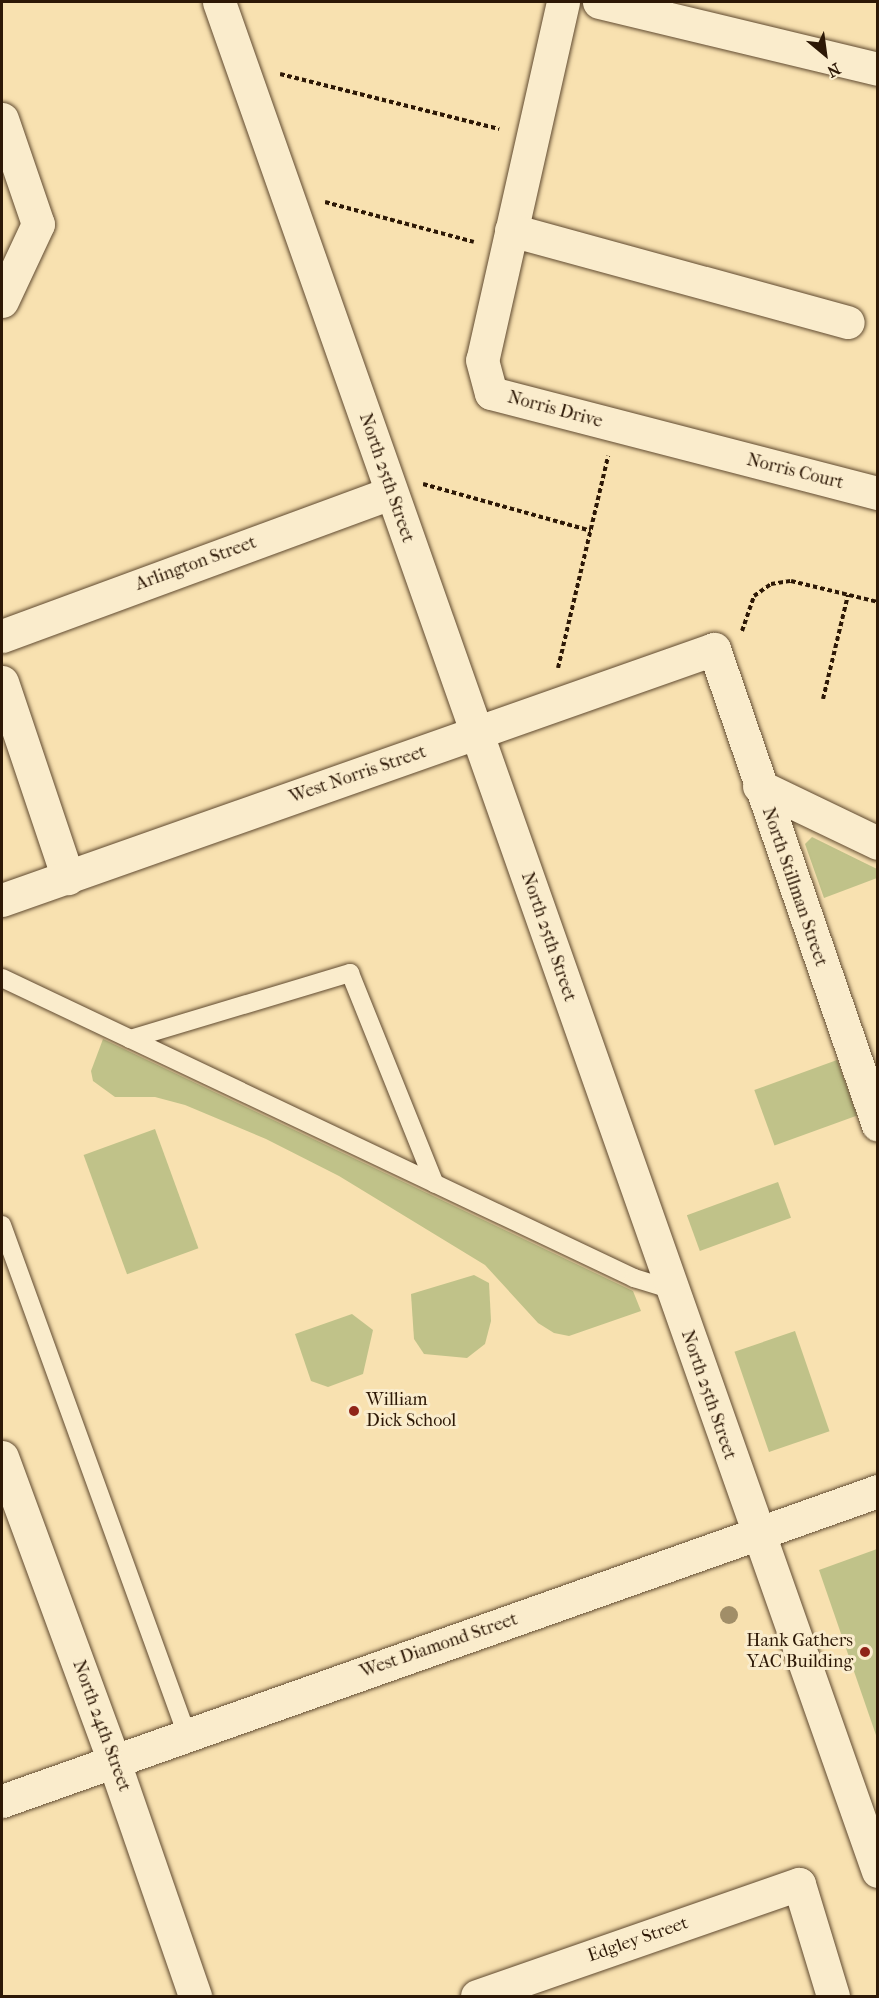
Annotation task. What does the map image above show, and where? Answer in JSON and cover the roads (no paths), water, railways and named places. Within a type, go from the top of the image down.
[{"type":"street","name":"North 25th Street","points":[[219,2],[756,1534],[878,1871]]},
{"type":"street","name":"Norris Drive","points":[[563,2],[482,360],[491,393],[712,451]]},
{"type":"street","points":[[599,2],[878,69]]},
{"type":"street","points":[[2,119],[38,224],[2,301]]},
{"type":"street","points":[[509,240],[848,322]]},
{"type":"street","name":"Norris Court","points":[[712,451],[878,493]]},
{"type":"street","name":"Arlington Street","points":[[2,636],[391,493]]},
{"type":"street","name":"West Norris Street","points":[[2,900],[550,706],[718,662]]},
{"type":"street","name":"North Stillman Street","points":[[718,662],[878,1125]]},
{"type":"street","points":[[2,682],[68,878]]},
{"type":"street","points":[[759,786],[878,843]]},
{"type":"street","name":"North 24th Street","points":[[2,1458],[114,1762],[195,1996]]},
{"type":"street","name":"West Diamond Street","points":[[2,1801],[878,1491]]},
{"type":"street","name":"Edgley Street","points":[[477,1996],[799,1884],[833,1996]]},
{"type":"lane","points":[[130,1039],[350,973],[435,1184]]},
{"type":"lane","points":[[2,978],[634,1278],[671,1289]]},
{"type":"lane","points":[[2,1225],[186,1735]]},
{"type":"place","name":"William Dick School","points":[[354,1411]]},
{"type":"place","name":"Hank Gathers YAC Building","points":[[865,1652]]}]
